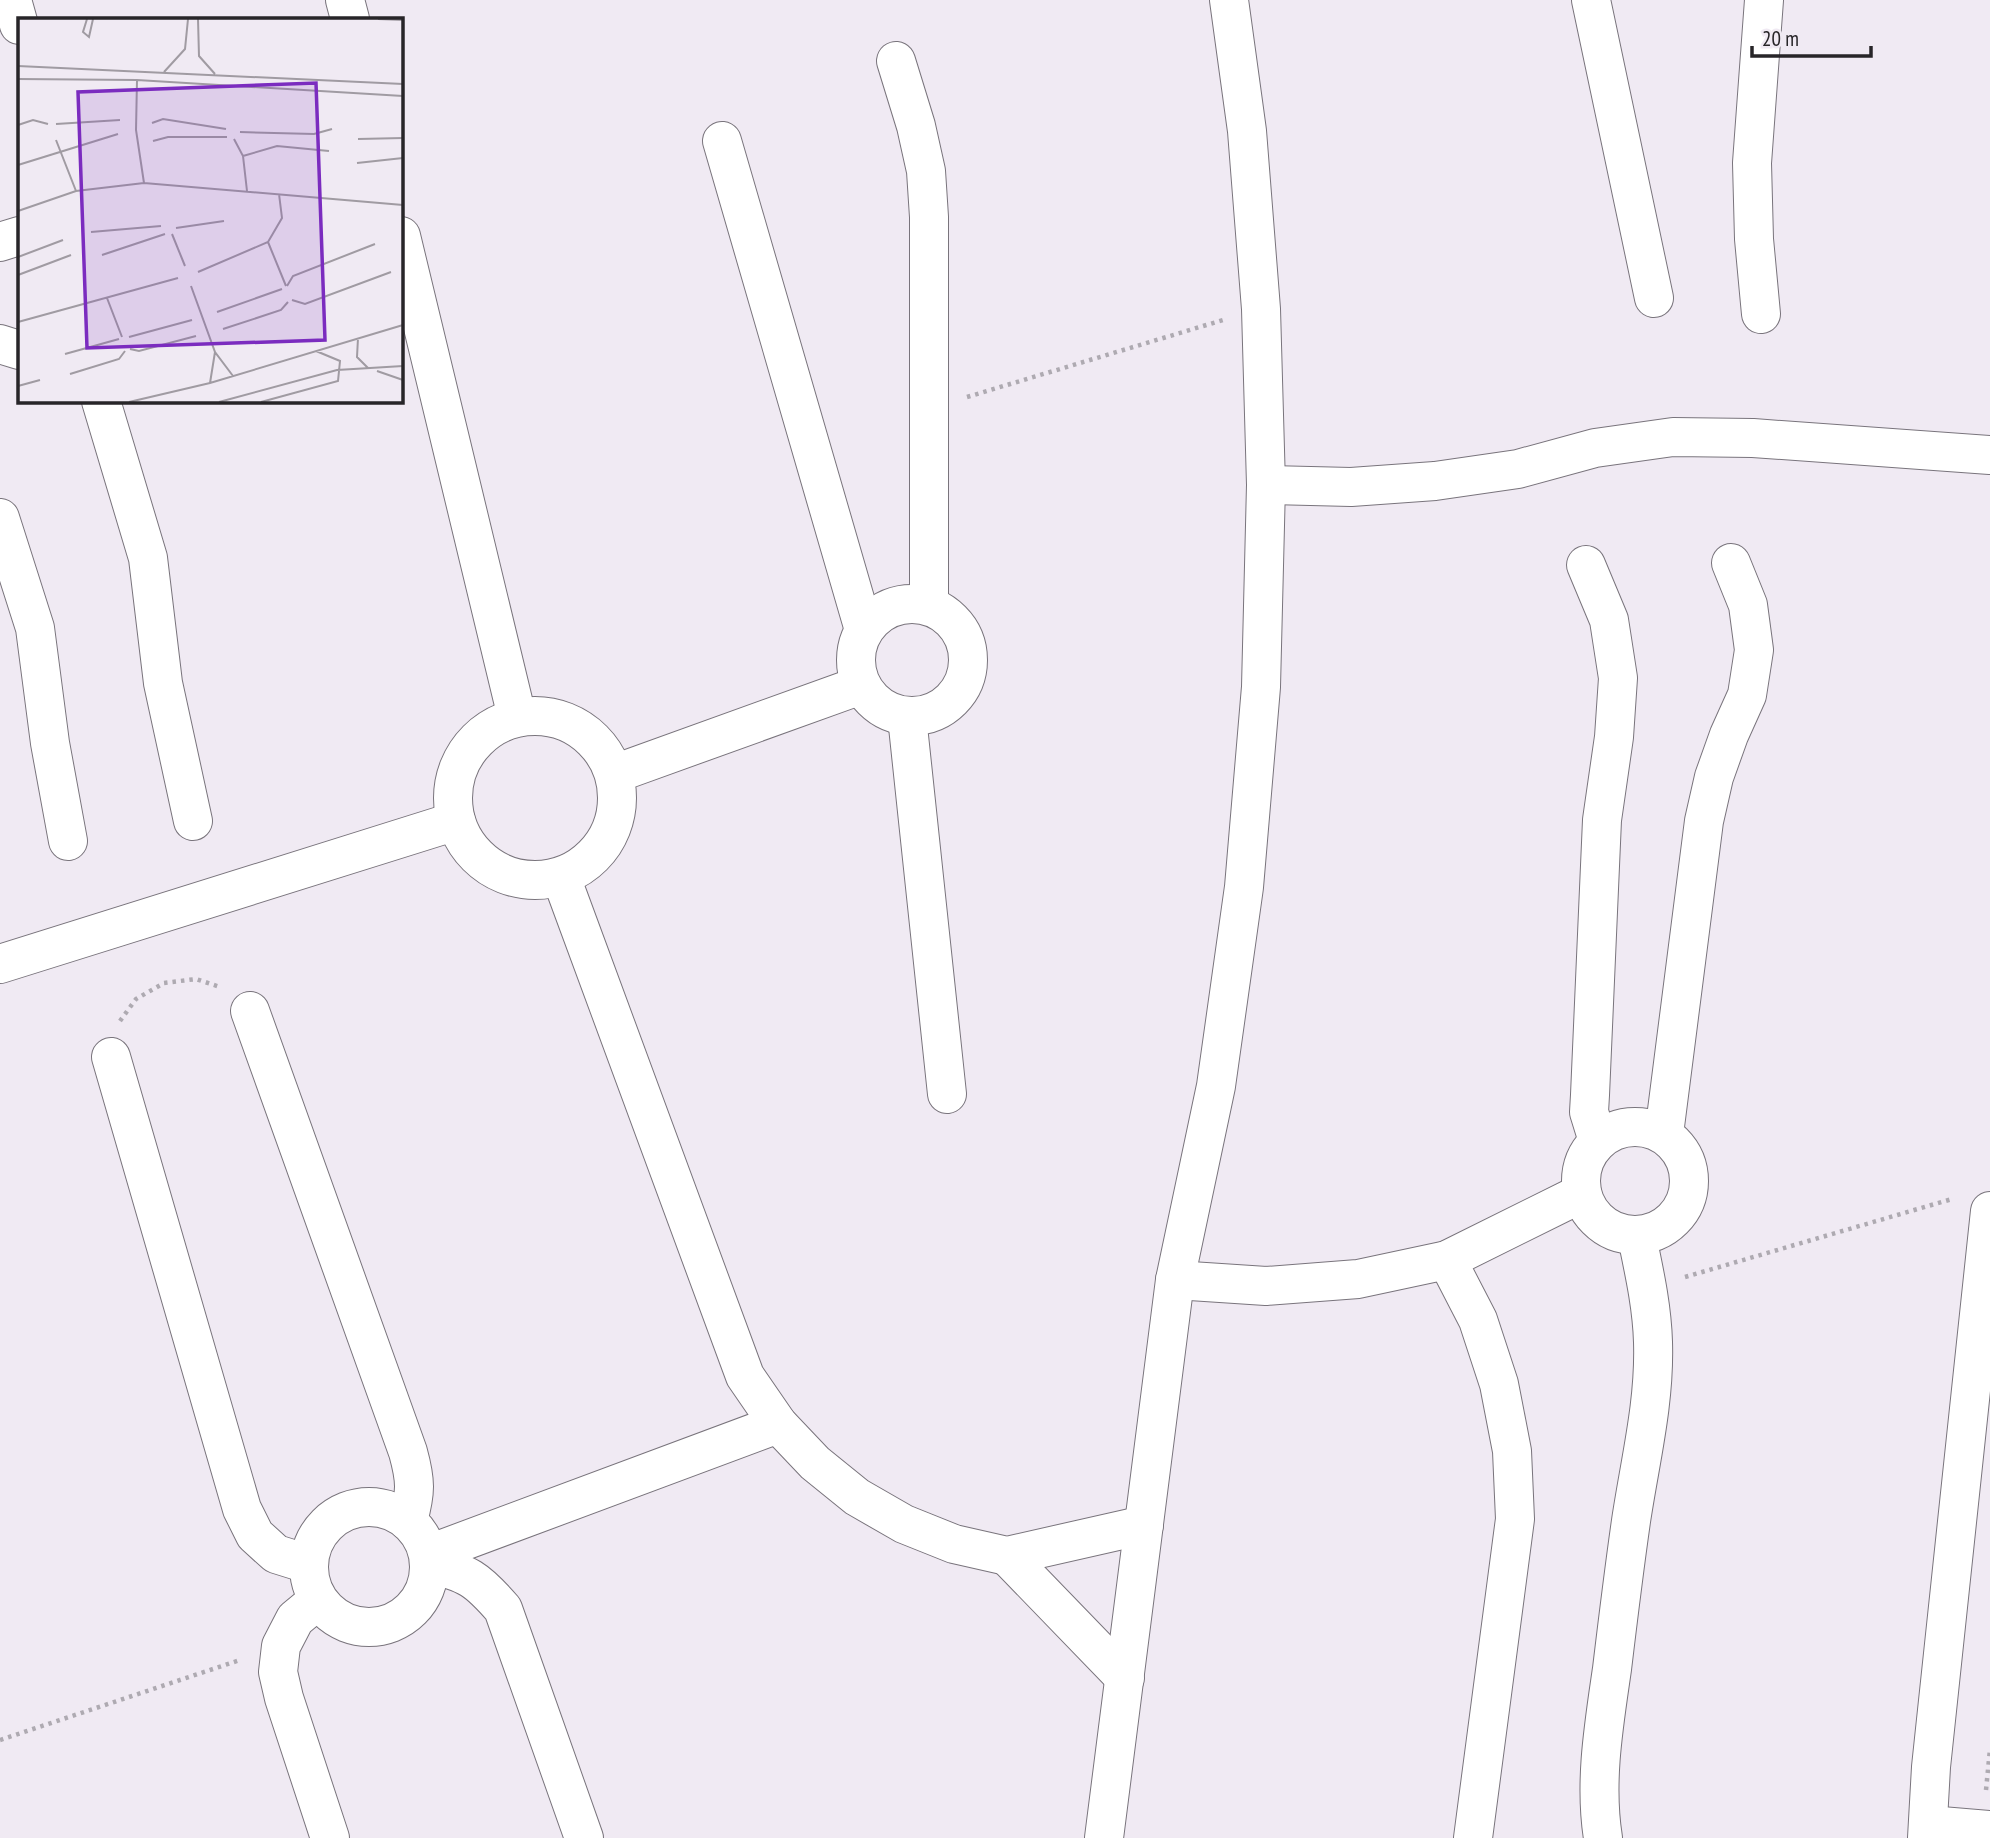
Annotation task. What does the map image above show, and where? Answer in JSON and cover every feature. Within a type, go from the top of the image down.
[{"type":"street","points":[[12,0],[18,21]]},
{"type":"street","points":[[345,0],[350,18]]},
{"type":"street","points":[[1104,1838],[1175,1280],[1216,1086],[1244,887],[1261,687],[1266,485],[1261,309],[1247,131],[1229,0]]},
{"type":"street","points":[[1591,0],[1654,298]]},
{"type":"street","points":[[1761,314],[1754,239],[1752,163],[1764,0]]},
{"type":"street","points":[[896,61],[916,125],[926,171],[929,218],[929,605]]},
{"type":"street","points":[[722,141],[864,630]]},
{"type":"street","points":[[0,242],[18,236]]},
{"type":"street","points":[[402,240],[517,717]]},
{"type":"street","points":[[0,344],[18,350]]},
{"type":"street","points":[[101,402],[148,558],[163,683],[194,821]]},
{"type":"street","points":[[1266,485],[1351,487],[1435,481],[1518,469],[1595,448],[1673,437],[1753,438],[1990,455]]},
{"type":"street","points":[[0,518],[35,628],[50,743],[68,841]]},
{"type":"street","points":[[1664,1135],[1704,821],[1714,777],[1728,735],[1747,695],[1754,650],[1748,604],[1731,563]]},
{"type":"street","points":[[1586,565],[1609,620],[1618,678],[1614,737],[1602,820],[1589,1112],[1598,1141]]},
{"type":"street","points":[[904,603],[929,605],[950,617],[964,636],[969,659],[964,682],[951,702],[931,714],[907,717],[880,707],[861,685],[855,657],[864,630],[881,612],[904,603]]},
{"type":"street","points":[[614,774],[861,685]]},
{"type":"street","points":[[548,716],[577,726],[601,747],[614,774],[616,816],[597,854],[561,877],[535,881],[509,877],[486,864],[467,845],[456,821],[453,787],[464,755],[486,731],[517,717],[548,716]]},
{"type":"street","points":[[907,717],[947,1094]]},
{"type":"street","points":[[0,964],[456,821]]},
{"type":"street","points":[[561,877],[745,1376],[778,1424],[815,1463],[857,1497],[904,1524],[954,1544],[1007,1556],[1144,1525]]},
{"type":"street","points":[[250,1011],[411,1463],[415,1495],[408,1521]]},
{"type":"street","points":[[111,1057],[242,1509],[255,1535],[313,1582],[330,1614],[347,1624],[367,1628],[387,1625],[405,1616],[419,1601],[428,1583],[429,1559],[421,1536],[408,1521],[389,1509],[367,1506],[345,1511],[326,1523],[314,1542],[313,1582],[281,1646],[278,1672],[330,1838]]},
{"type":"street","points":[[1630,1127],[1647,1128],[1664,1135],[1676,1146],[1685,1161],[1689,1177],[1687,1195],[1681,1210],[1669,1224],[1654,1233],[1637,1237],[1608,1229],[1596,1220],[1587,1208],[1581,1193],[1580,1179],[1589,1151],[1613,1131],[1630,1127]]},
{"type":"street","points":[[1175,1280],[1266,1286],[1358,1279],[1447,1260],[1581,1193]]},
{"type":"street","points":[[1977,1203],[1928,1832],[1988,1813]]},
{"type":"street","points":[[1603,1838],[1599,1814],[1602,1742],[1652,1393],[1653,1341],[1648,1288],[1637,1237]]},
{"type":"street","points":[[1447,1260],[1478,1320],[1499,1384],[1512,1451],[1515,1519],[1473,1838]]},
{"type":"street","points":[[429,1559],[778,1424]]},
{"type":"street","points":[[1007,1556],[1125,1678]]},
{"type":"street","points":[[429,1559],[458,1570],[484,1586],[503,1609],[584,1838]]},
{"type":"path","points":[[929,408],[1261,309]]},
{"type":"path","points":[[111,1057],[118,1025],[136,999],[164,982],[196,979],[227,989],[250,1011]]},
{"type":"path","points":[[1648,1288],[1977,1203]]},
{"type":"path","points":[[0,1740],[281,1646]]},
{"type":"path","points":[[1988,1813],[1990,1749]]}]
